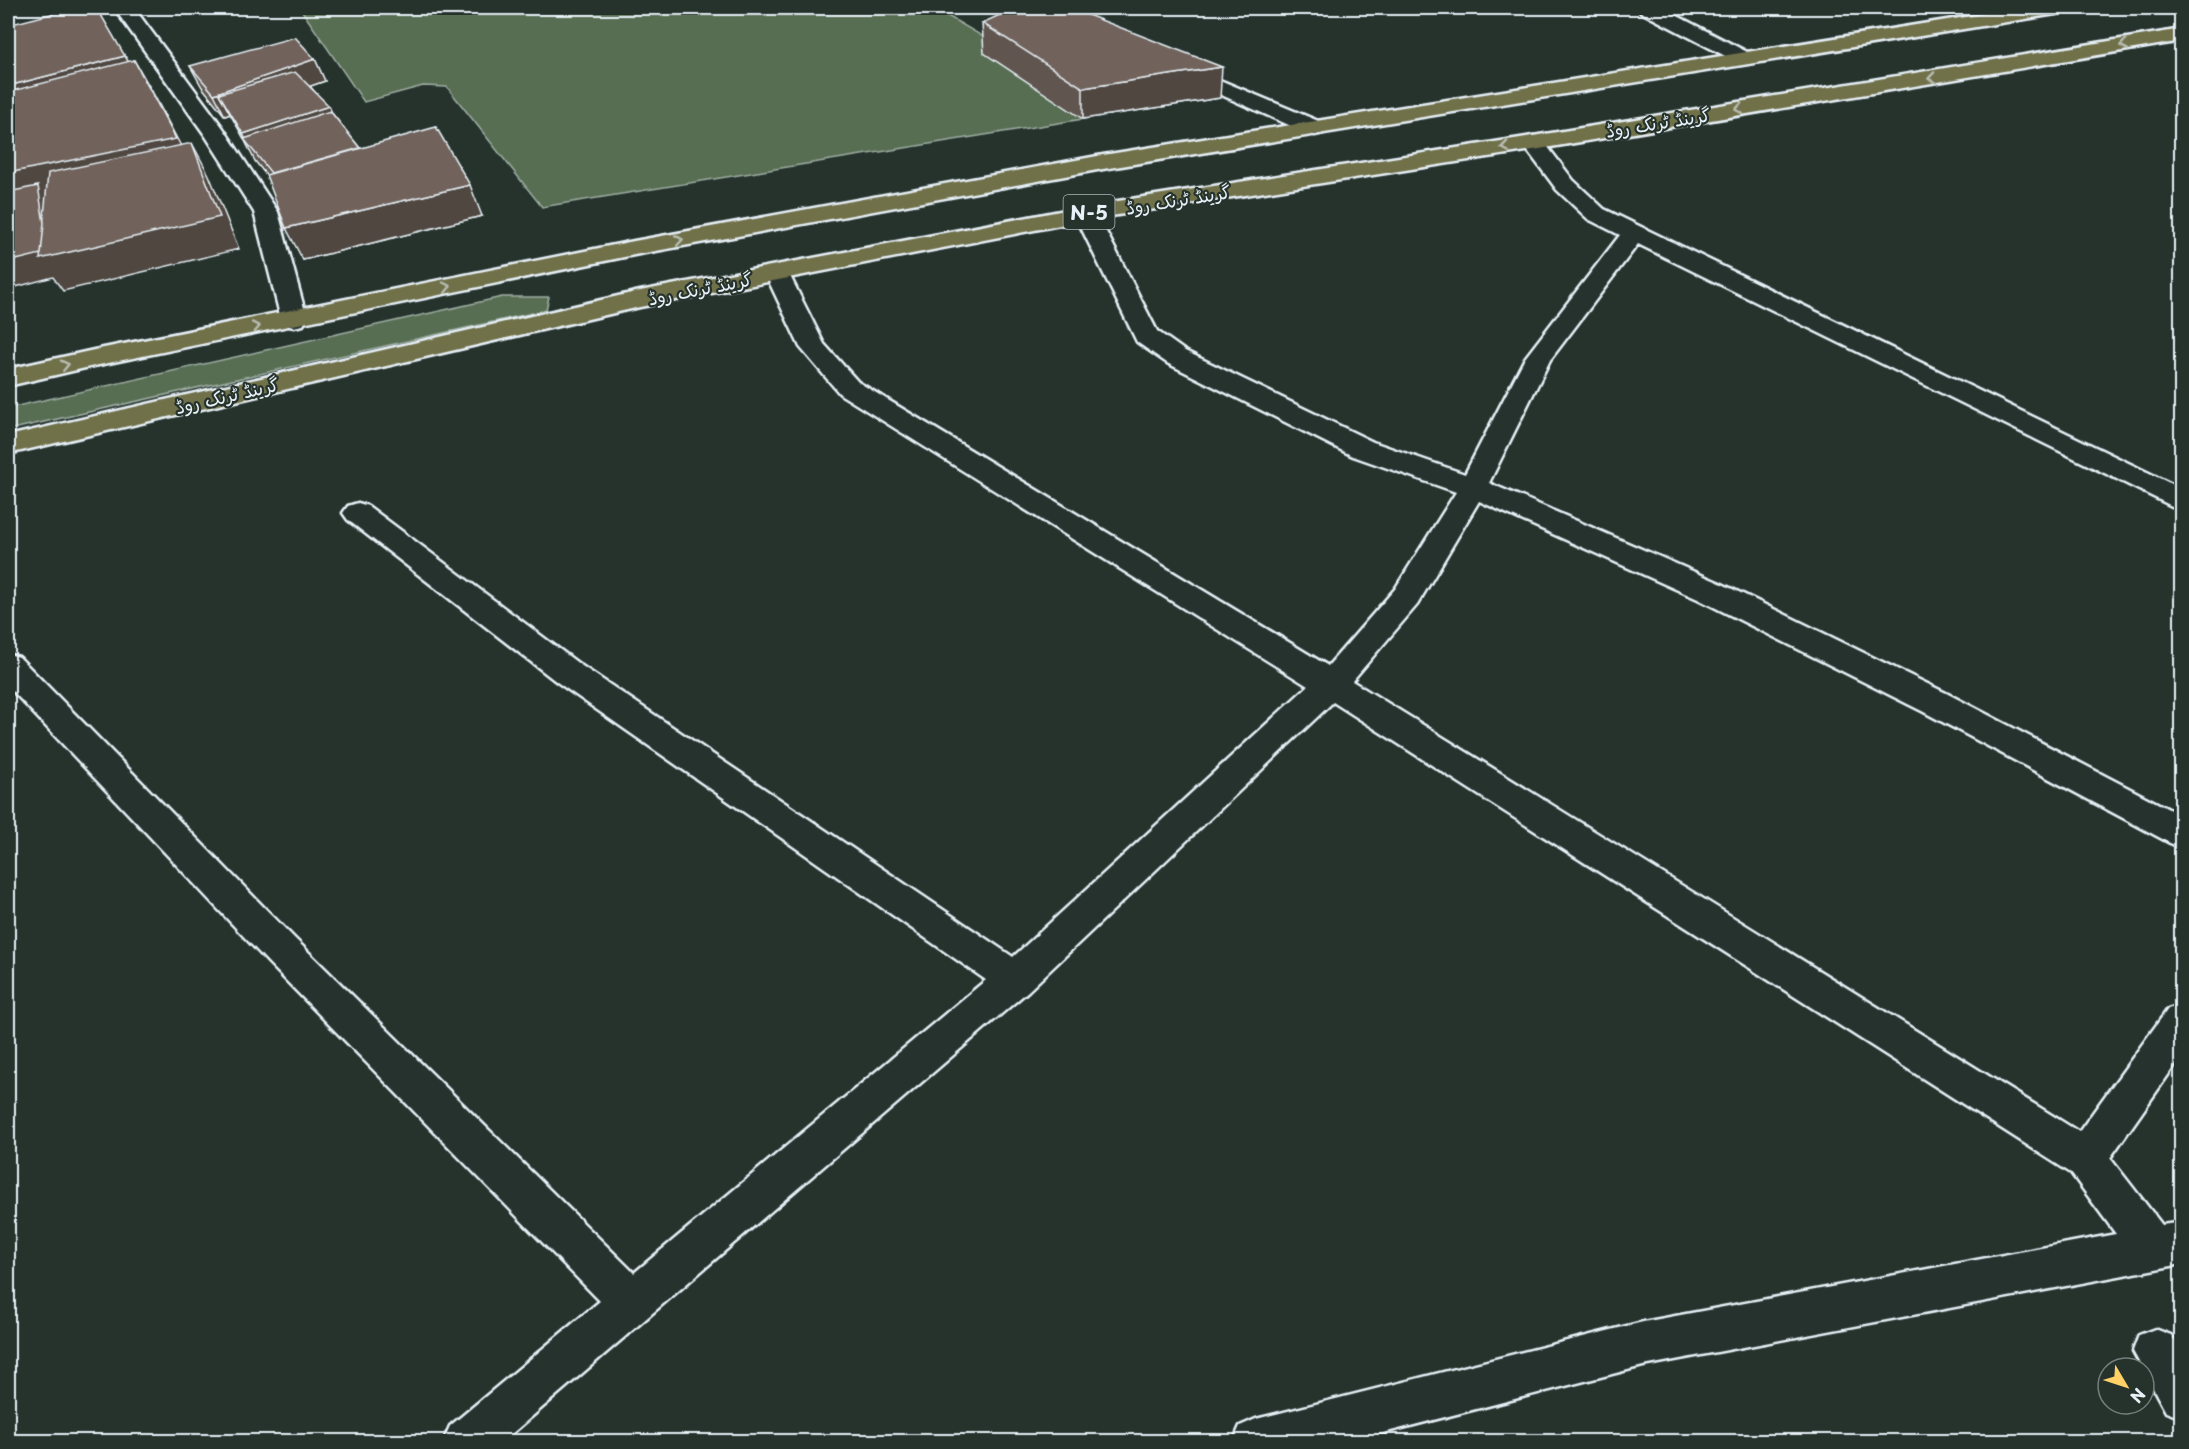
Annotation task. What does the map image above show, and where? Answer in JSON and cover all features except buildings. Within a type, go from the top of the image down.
[{"type":"highway","name":"گرینڈ ٹرنک روڈ","points":[[8,445],[637,274],[1104,162],[2042,8]]},
{"type":"highway","name":"گرینڈ ٹرنک روڈ","points":[[8,378],[94,358],[294,319],[637,274],[777,273],[1086,213],[1533,143],[2181,35]]},
{"type":"street","points":[[1648,8],[1744,58]]},
{"type":"street","points":[[111,28],[129,15],[215,133],[266,212],[294,319]]},
{"type":"street","points":[[1156,59],[1315,128]]},
{"type":"street","points":[[1533,143],[1566,185],[1596,214],[2181,501]]},
{"type":"street","points":[[1086,213],[1146,336],[1176,357],[1363,449],[1473,487],[1710,591],[1934,702],[2181,833]]},
{"type":"street","points":[[466,1442],[1015,979],[1331,684],[1406,597],[1473,487],[1538,358],[1633,234]]},
{"type":"street","points":[[777,273],[813,347],[849,388],[1331,684],[2085,1159],[2168,1246]]},
{"type":"street","points":[[358,513],[568,673],[1015,979]]},
{"type":"street","points":[[8,666],[281,950],[632,1302]]},
{"type":"street","points":[[2085,1159],[2181,1022]]},
{"type":"street","points":[[1256,1442],[1643,1344],[2168,1246]]},
{"type":"street","points":[[2155,1351],[2181,1396]]},
{"type":"green space","points":[[300,8],[934,8],[989,40],[1083,119],[542,207],[447,87],[423,86],[364,102]]},
{"type":"green space","points":[[502,297],[549,297],[546,310],[8,430],[8,408]]}]
